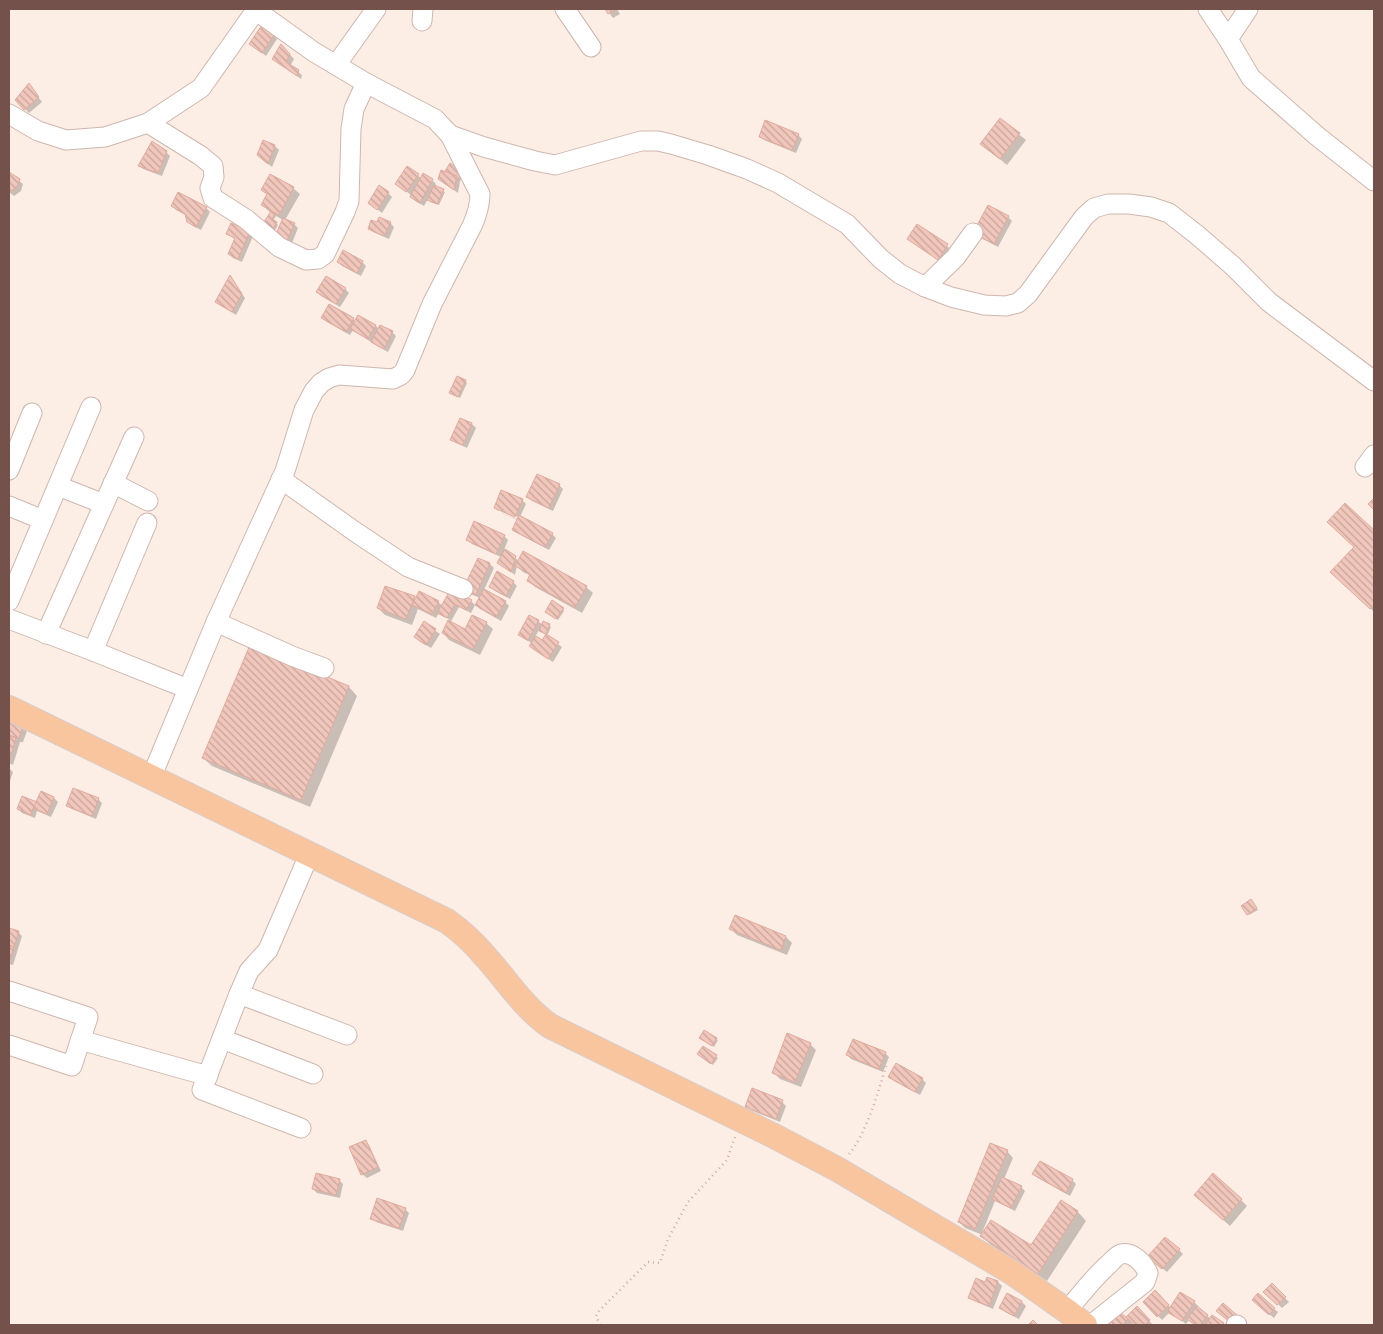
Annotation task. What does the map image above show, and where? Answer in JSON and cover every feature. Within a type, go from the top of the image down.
[{"type":"main road","points":[[9,708],[447,921],[474,943],[528,1008],[550,1026],[837,1169],[1013,1273],[1076,1318]]},
{"type":"street","points":[[9,114],[38,131],[66,140],[105,137],[148,123],[201,88],[255,9],[314,52],[366,83],[435,119],[450,135],[480,194],[477,215],[432,304],[405,370],[401,375],[393,379],[339,375],[321,383],[314,391],[304,410],[285,471],[216,622],[151,778]]},
{"type":"street","points":[[336,65],[376,9]]},
{"type":"street","points":[[565,9],[591,48]]},
{"type":"street","points":[[1208,9],[1251,78],[1317,136],[1374,181]]},
{"type":"street","points":[[1228,39],[1248,9]]},
{"type":"street","points":[[148,123],[201,156],[213,166],[214,177],[210,188],[213,198],[246,219],[279,247],[306,260],[318,259],[325,254],[349,201],[351,129],[354,109],[366,83]]},
{"type":"street","points":[[450,135],[484,147],[555,165],[641,141],[665,142],[708,154],[778,183],[847,224],[881,259],[900,274],[925,287],[951,297],[984,305],[1006,306],[1018,303],[1028,294],[1084,217],[1094,208],[1108,204],[1151,208],[1169,213],[1233,266],[1269,302],[1374,381]]},
{"type":"street","points":[[925,287],[955,258],[973,233]]},
{"type":"street","points":[[9,601],[92,407]]},
{"type":"street","points":[[9,470],[32,413]]},
{"type":"street","points":[[46,634],[134,437]]},
{"type":"street","points":[[281,480],[408,567],[463,589]]},
{"type":"street","points":[[113,483],[148,501]]},
{"type":"street","points":[[58,486],[104,504]]},
{"type":"street","points":[[9,506],[43,520]]},
{"type":"street","points":[[93,651],[147,523]]},
{"type":"street","points":[[9,619],[188,689]]},
{"type":"street","points":[[216,622],[324,668]]},
{"type":"street","points":[[301,1128],[202,1090],[249,971],[268,950],[309,855]]},
{"type":"street","points":[[9,991],[88,1017],[72,1066],[9,1045]]},
{"type":"street","points":[[239,994],[347,1035]]},
{"type":"street","points":[[222,1039],[313,1074]]},
{"type":"street","points":[[80,1040],[208,1076]]},
{"type":"street","points":[[1076,1318],[1094,1278],[1117,1256],[1123,1254],[1131,1255],[1143,1263],[1148,1273],[1145,1282],[1091,1325]]},
{"type":"path","points":[[837,1169],[856,1147],[887,1064]]},
{"type":"path","points":[[600,1325],[596,1316],[599,1311],[648,1262],[660,1263],[668,1239],[688,1202],[727,1160],[736,1136],[732,1116]]},
{"type":"building","points":[[605,9],[617,9],[608,14]]},
{"type":"building","points":[[263,26],[274,35],[262,53],[249,44]]},
{"type":"building","points":[[281,44],[290,54],[286,62],[299,70],[297,76],[272,59]]},
{"type":"building","points":[[29,83],[39,97],[24,110],[15,100]]},
{"type":"building","points":[[1000,118],[1020,133],[1000,159],[980,144]]},
{"type":"building","points":[[765,120],[799,134],[792,150],[759,137]]},
{"type":"building","points":[[263,140],[275,145],[268,164],[257,155]]},
{"type":"building","points":[[152,141],[167,151],[158,173],[138,166]]},
{"type":"building","points":[[450,163],[463,172],[458,179],[445,171]]},
{"type":"building","points":[[407,166],[419,174],[406,192],[395,184]]},
{"type":"building","points":[[441,170],[457,176],[454,190],[438,179]]},
{"type":"building","points":[[9,172],[20,179],[17,187],[9,192]]},
{"type":"building","points":[[423,173],[433,179],[420,203],[410,197]]},
{"type":"building","points":[[270,174],[294,187],[279,215],[261,205],[267,194],[261,190]]},
{"type":"building","points":[[379,185],[389,192],[377,210],[368,203]]},
{"type":"building","points":[[434,185],[444,189],[437,204],[427,200]]},
{"type":"building","points":[[178,192],[207,207],[196,227],[187,222],[185,214],[171,206]]},
{"type":"building","points":[[988,205],[1009,216],[994,244],[973,233]]},
{"type":"building","points":[[271,211],[275,214],[272,219],[277,222],[270,235],[262,225]]},
{"type":"building","points":[[379,217],[391,222],[384,236],[368,229],[371,220],[377,222]]},
{"type":"building","points":[[283,218],[295,223],[285,245],[275,236]]},
{"type":"building","points":[[231,223],[250,231],[238,259],[228,254],[235,238],[226,234]]},
{"type":"building","points":[[917,224],[948,244],[938,260],[907,239]]},
{"type":"building","points":[[343,250],[363,261],[357,273],[337,262]]},
{"type":"building","points":[[230,275],[242,294],[232,312],[215,302]]},
{"type":"building","points":[[326,276],[346,288],[336,304],[316,292]]},
{"type":"building","points":[[329,304],[354,318],[346,332],[321,318]]},
{"type":"building","points":[[358,315],[376,325],[368,339],[350,329]]},
{"type":"building","points":[[380,325],[393,331],[384,349],[371,342]]},
{"type":"building","points":[[457,376],[466,380],[458,397],[449,393]]},
{"type":"building","points":[[460,418],[472,423],[463,445],[450,440]]},
{"type":"building","points":[[537,474],[560,484],[549,508],[526,497]]},
{"type":"building","points":[[501,490],[523,499],[515,517],[494,508]]},
{"type":"building","points":[[1374,498],[1374,510],[1368,504]]},
{"type":"building","points":[[1345,503],[1374,530],[1374,605],[1370,609],[1330,572],[1354,547],[1327,522]]},
{"type":"building","points":[[519,515],[553,533],[545,547],[512,530]]},
{"type":"building","points":[[474,521],[505,535],[496,554],[466,540]]},
{"type":"building","points":[[505,549],[516,556],[511,572],[497,563]]},
{"type":"building","points":[[523,551],[587,586],[575,607],[527,581],[530,574],[515,566]]},
{"type":"building","points":[[478,558],[490,563],[476,595],[463,589]]},
{"type":"building","points":[[497,571],[514,581],[506,596],[489,587]]},
{"type":"building","points":[[385,586],[415,596],[406,619],[377,608]]},
{"type":"building","points":[[451,589],[472,600],[466,610],[455,604],[447,618],[437,613]]},
{"type":"building","points":[[484,589],[506,601],[496,617],[475,605]]},
{"type":"building","points":[[419,591],[439,601],[432,614],[412,605]]},
{"type":"building","points":[[552,600],[564,608],[556,619],[545,612]]},
{"type":"building","points":[[472,615],[487,622],[473,649],[442,633],[448,620],[465,629]]},
{"type":"building","points":[[529,615],[539,620],[528,640],[518,635]]},
{"type":"building","points":[[424,621],[436,629],[426,645],[414,637]]},
{"type":"building","points":[[543,621],[550,624],[546,634],[539,631]]},
{"type":"building","points":[[546,634],[559,642],[548,659],[529,646],[536,636],[542,640]]},
{"type":"building","points":[[250,645],[349,686],[301,800],[202,758]]},
{"type":"building","points":[[9,720],[24,723],[19,738],[9,735]]},
{"type":"building","points":[[9,736],[16,738],[9,762]]},
{"type":"building","points":[[73,788],[99,798],[92,816],[66,806]]},
{"type":"building","points":[[41,791],[54,797],[47,814],[33,808]]},
{"type":"building","points":[[22,796],[37,802],[31,815],[17,809]]},
{"type":"building","points":[[1251,899],[1257,908],[1247,915],[1241,906]]},
{"type":"building","points":[[735,915],[786,936],[781,950],[729,929]]},
{"type":"building","points":[[9,928],[19,931],[14,947],[9,945]]},
{"type":"building","points":[[9,945],[14,947],[9,962]]},
{"type":"building","points":[[704,1030],[717,1038],[712,1046],[699,1038]]},
{"type":"building","points":[[787,1033],[811,1043],[795,1082],[772,1073]]},
{"type":"building","points":[[853,1039],[886,1052],[879,1069],[846,1055]]},
{"type":"building","points":[[703,1046],[717,1055],[711,1064],[697,1054]]},
{"type":"building","points":[[896,1063],[923,1078],[915,1092],[888,1077]]},
{"type":"building","points":[[752,1088],[783,1100],[776,1119],[745,1107]]},
{"type":"building","points":[[366,1140],[378,1167],[361,1175],[349,1147]]},
{"type":"building","points":[[990,1143],[1008,1150],[975,1229],[958,1222]]},
{"type":"building","points":[[1040,1161],[1073,1179],[1066,1193],[1032,1174]]},
{"type":"building","points":[[316,1173],[340,1179],[336,1195],[312,1189]]},
{"type":"building","points":[[1213,1173],[1242,1199],[1223,1220],[1194,1195]]},
{"type":"building","points":[[1002,1177],[1022,1186],[1011,1208],[992,1199]]},
{"type":"building","points":[[377,1198],[406,1208],[399,1228],[370,1219]]},
{"type":"building","points":[[1061,1200],[1078,1211],[1038,1274],[980,1236],[991,1220],[1031,1245]]},
{"type":"building","points":[[1165,1237],[1180,1249],[1162,1269],[1147,1257]]},
{"type":"building","points":[[987,1277],[998,1281],[989,1306],[968,1298],[976,1278],[985,1282]]},
{"type":"building","points":[[1272,1283],[1286,1297],[1277,1305],[1263,1292]]},
{"type":"building","points":[[1155,1290],[1169,1305],[1157,1317],[1143,1302]]},
{"type":"building","points":[[1180,1292],[1195,1301],[1182,1321],[1167,1312]]},
{"type":"building","points":[[1007,1293],[1022,1301],[1014,1316],[999,1308]]},
{"type":"building","points":[[1258,1293],[1275,1308],[1269,1315],[1252,1300]]},
{"type":"building","points":[[1223,1303],[1237,1315],[1231,1323],[1216,1311]]},
{"type":"building","points":[[1137,1306],[1150,1320],[1145,1325],[1134,1325],[1126,1317]]},
{"type":"building","points":[[1197,1306],[1208,1315],[1200,1325],[1195,1325],[1187,1319]]},
{"type":"building","points":[[1117,1309],[1128,1319],[1123,1325],[1105,1325]]},
{"type":"building","points":[[1212,1315],[1224,1323],[1222,1325],[1209,1325],[1206,1323]]},
{"type":"building","points":[[1033,1320],[1038,1325],[1028,1325]]}]
